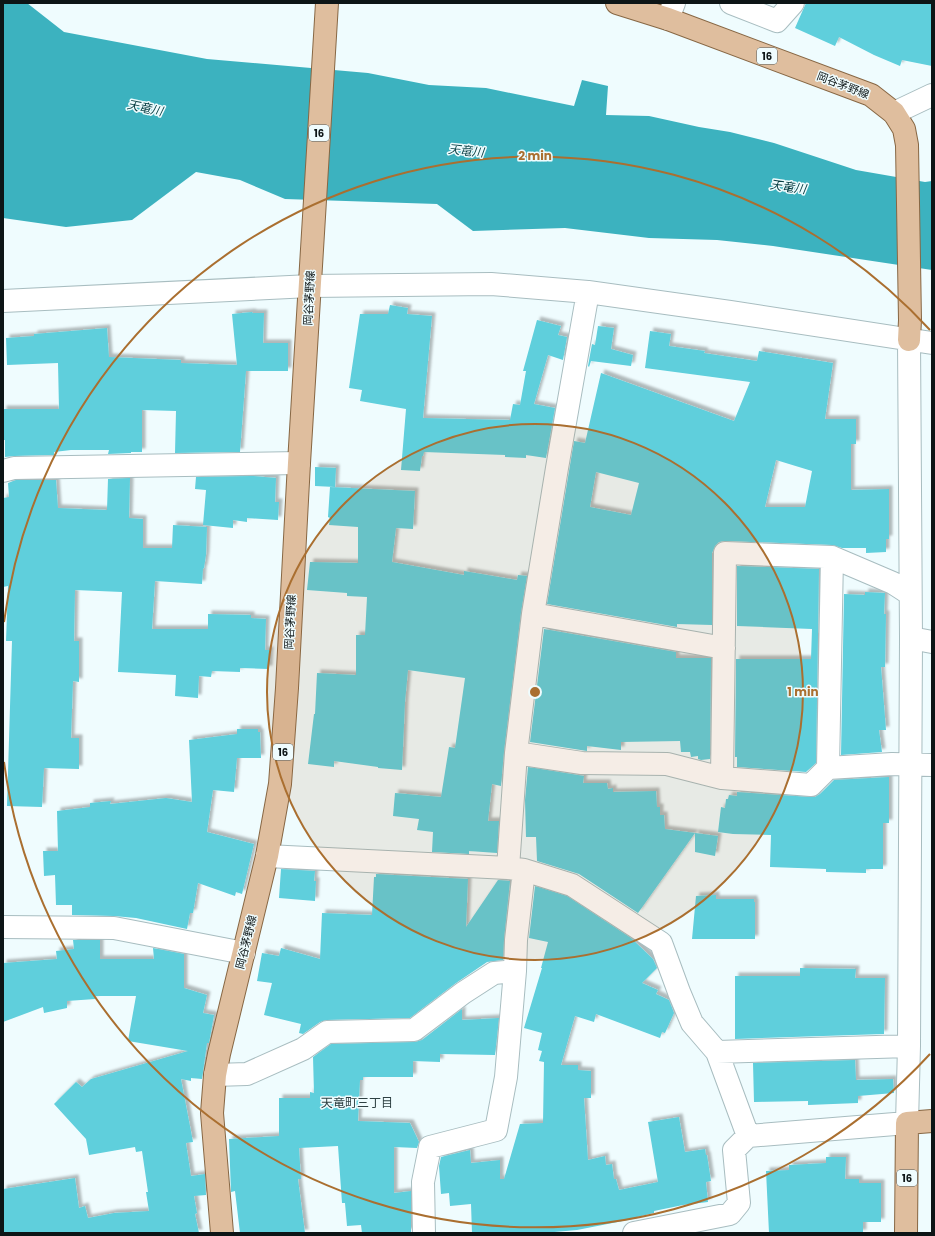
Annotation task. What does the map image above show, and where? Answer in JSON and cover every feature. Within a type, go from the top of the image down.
[{"type":"main road","name":"岡谷茅野線","points":[[222,1233],[212,1113],[215,1075],[267,856],[280,784],[287,688],[327,3]]},
{"type":"main road","name":"岡谷茅野線","points":[[617,3],[671,11],[871,95],[899,121]]},
{"type":"main road","points":[[899,121],[907,145],[909,330]]},
{"type":"main road","points":[[907,1123],[932,1121]]},
{"type":"main road","name":"16","points":[[906,1233],[907,1123]]},
{"type":"street","points":[[731,3],[777,21],[793,3]]},
{"type":"street","points":[[899,121],[932,95]]},
{"type":"street","points":[[3,301],[310,286],[491,284],[588,292],[730,312],[909,330],[932,343]]},
{"type":"street","points":[[424,1233],[422,1182],[430,1147],[496,1130],[506,1078],[515,971],[516,940],[516,753],[533,614],[588,292]]},
{"type":"street","points":[[634,1233],[730,1214],[739,1203],[734,1150],[748,1136],[907,1123],[909,1046],[911,638],[909,330]]},
{"type":"street","points":[[3,471],[14,468],[299,463]]},
{"type":"street","points":[[722,778],[725,553],[832,557],[893,583],[910,594]]},
{"type":"street","points":[[828,768],[832,557]]},
{"type":"street","points":[[533,614],[724,648]]},
{"type":"street","points":[[911,638],[932,642]]},
{"type":"street","points":[[516,753],[582,762],[667,764],[722,778],[811,785],[828,768],[892,764],[932,765]]},
{"type":"street","points":[[267,856],[516,869],[572,885],[661,943],[692,1023],[717,1052],[748,1136]]},
{"type":"street","points":[[3,927],[114,928],[244,953]]},
{"type":"street","points":[[215,1075],[247,1074],[303,1049],[327,1032],[414,1030],[494,973],[515,971]]},
{"type":"street","points":[[717,1052],[909,1046]]},
{"type":"water","name":"天竜川","points":[[3,3],[27,3],[64,32],[207,59],[368,73],[429,85],[486,88],[574,106],[582,80],[608,86],[606,115],[649,116],[730,132],[774,143],[856,170],[925,182],[932,181],[932,270],[773,246],[717,240],[649,238],[565,228],[473,231],[437,204],[285,199],[240,180],[196,172],[132,220],[66,227],[3,218]]},
{"type":"building","points":[[806,3],[932,3],[932,66],[902,60],[900,66],[874,55],[839,37],[835,46],[795,28]]},
{"type":"building","points":[[390,305],[408,308],[407,314],[432,316],[423,418],[510,420],[513,404],[520,405],[526,371],[523,371],[537,320],[561,326],[558,335],[567,337],[563,360],[548,355],[534,404],[555,408],[546,458],[526,455],[526,458],[505,457],[505,455],[424,452],[420,471],[401,470],[406,409],[360,401],[362,390],[349,388],[360,314],[388,314]]},
{"type":"building","points":[[252,312],[264,313],[263,343],[288,343],[288,371],[246,371],[240,452],[175,453],[176,411],[142,410],[142,452],[108,454],[109,450],[71,450],[54,452],[54,455],[5,457],[5,440],[3,440],[3,409],[59,409],[58,363],[7,365],[6,338],[34,336],[34,334],[107,328],[109,357],[181,360],[181,363],[237,365],[232,314]]},
{"type":"building","points":[[598,326],[614,328],[611,349],[633,355],[631,366],[591,361],[589,367],[588,366],[592,344],[595,345]]},
{"type":"building","points":[[650,331],[671,334],[669,346],[705,351],[704,353],[757,361],[759,351],[833,363],[825,419],[856,419],[856,444],[851,444],[851,490],[889,489],[889,539],[886,539],[886,552],[866,553],[866,548],[842,548],[832,545],[719,542],[715,546],[712,553],[712,625],[677,624],[677,627],[547,604],[574,441],[585,443],[601,373],[734,421],[750,382],[645,368]],"holes":[[[776,460],[812,471],[805,507],[765,507]],[[596,472],[639,483],[631,515],[590,507]]]},
{"type":"building","points":[[315,467],[336,468],[335,487],[315,486]]},
{"type":"building","points":[[253,476],[276,478],[275,502],[279,502],[278,520],[247,518],[247,522],[233,520],[233,528],[203,525],[206,490],[195,489],[196,477]]},
{"type":"building","points":[[130,478],[129,518],[143,519],[143,548],[172,548],[173,525],[207,527],[206,555],[202,584],[155,581],[152,629],[208,629],[208,614],[251,615],[251,618],[266,619],[265,650],[270,650],[269,669],[240,668],[240,672],[212,671],[211,677],[199,676],[198,698],[175,696],[176,675],[118,672],[122,592],[75,590],[74,641],[79,641],[79,682],[73,681],[71,738],[79,738],[79,769],[44,768],[42,807],[7,806],[12,641],[6,641],[8,586],[3,587],[3,498],[9,497],[8,483],[16,480],[56,480],[58,508],[107,510],[108,479]]},
{"type":"building","points":[[330,487],[415,491],[413,529],[396,528],[392,562],[464,575],[464,571],[517,580],[518,575],[527,576],[521,612],[501,786],[492,784],[488,821],[499,821],[497,853],[469,851],[469,854],[432,852],[433,832],[417,830],[419,819],[393,816],[395,793],[441,797],[449,747],[455,748],[465,678],[408,670],[402,770],[334,761],[334,767],[308,764],[315,714],[317,673],[356,675],[356,635],[365,635],[367,597],[347,596],[347,593],[307,590],[310,562],[358,563],[358,527],[329,525],[330,518],[328,517]]},
{"type":"building","points":[[737,566],[819,569],[816,763],[806,772],[737,767],[737,757],[735,757],[736,659],[811,659],[812,629],[737,626]]},
{"type":"building","points":[[865,592],[885,593],[885,667],[881,667],[886,730],[879,730],[882,752],[841,755],[844,594],[865,595]]},
{"type":"building","points":[[544,629],[676,652],[676,658],[711,658],[710,759],[701,760],[698,759],[698,756],[691,757],[690,752],[681,752],[680,741],[621,742],[621,750],[587,746],[587,751],[530,742]]},
{"type":"building","points":[[237,729],[258,729],[258,732],[260,732],[261,758],[237,758],[234,792],[213,790],[207,832],[254,844],[242,894],[236,892],[235,896],[198,883],[193,913],[190,913],[187,929],[136,918],[72,915],[72,905],[56,905],[55,875],[44,876],[43,851],[58,851],[57,811],[90,807],[90,803],[111,801],[110,804],[166,798],[192,802],[189,740],[237,734]]},
{"type":"building","points":[[528,767],[584,776],[583,783],[607,783],[608,789],[613,788],[613,792],[656,791],[657,807],[660,807],[660,815],[664,815],[665,829],[718,836],[715,856],[695,852],[695,833],[638,913],[579,874],[537,861],[536,837],[526,837],[525,800]]},
{"type":"building","points":[[889,777],[889,823],[883,823],[883,869],[866,869],[866,873],[826,872],[826,869],[770,867],[771,835],[718,832],[721,807],[725,808],[726,799],[728,799],[729,795],[737,796],[737,792],[815,797],[834,780]]},
{"type":"building","points":[[281,869],[315,871],[315,901],[279,898]]},
{"type":"building","points":[[376,874],[468,879],[466,927],[498,880],[510,881],[503,960],[487,962],[456,983],[410,1018],[327,1020],[320,1022],[303,1034],[299,1033],[301,1024],[264,1015],[272,983],[257,981],[262,953],[279,956],[281,948],[320,959],[322,913],[372,915],[374,877],[376,877]]},
{"type":"building","points":[[535,886],[567,896],[631,938],[653,959],[657,968],[642,983],[658,990],[656,994],[669,1000],[674,1013],[665,1033],[662,1032],[660,1038],[596,1014],[594,1022],[575,1016],[561,1065],[578,1065],[578,1070],[591,1071],[591,1098],[584,1098],[588,1160],[605,1156],[606,1165],[612,1164],[614,1179],[616,1179],[619,1190],[658,1182],[648,1122],[679,1117],[685,1152],[705,1149],[711,1181],[706,1182],[708,1202],[654,1211],[654,1213],[637,1217],[638,1218],[577,1230],[543,1233],[472,1233],[471,1204],[450,1206],[449,1193],[441,1194],[439,1166],[441,1157],[470,1150],[471,1163],[500,1160],[500,1179],[504,1179],[520,1124],[543,1123],[544,1062],[539,1061],[542,1051],[538,1050],[542,1033],[524,1028],[542,968],[548,942],[529,938]]},
{"type":"building","points":[[716,895],[716,899],[754,899],[755,939],[692,939],[696,896]]},
{"type":"building","points":[[73,940],[100,940],[100,959],[154,959],[153,948],[184,954],[184,988],[207,995],[203,1013],[214,1015],[209,1043],[207,1043],[202,1079],[191,1078],[191,1081],[181,1079],[193,1142],[186,1143],[191,1176],[205,1174],[206,1195],[194,1196],[197,1213],[195,1214],[199,1233],[3,1233],[3,1189],[75,1178],[79,1208],[85,1206],[88,1218],[114,1213],[149,1211],[146,1192],[148,1192],[142,1151],[136,1152],[135,1147],[89,1155],[86,1139],[54,1104],[76,1082],[82,1087],[91,1079],[188,1051],[128,1041],[136,996],[95,996],[95,999],[67,1001],[67,1008],[44,1013],[43,1007],[3,1022],[3,963],[57,959],[56,951],[74,949]]},
{"type":"building","points":[[800,968],[856,969],[855,978],[885,978],[884,1034],[735,1039],[735,976],[800,976]]},
{"type":"building","points":[[462,1009],[462,1020],[499,1018],[495,1055],[440,1054],[440,1062],[413,1061],[413,1077],[363,1077],[363,1080],[360,1080],[358,1121],[410,1123],[419,1142],[417,1148],[394,1147],[394,1193],[411,1191],[411,1232],[362,1233],[361,1225],[347,1226],[345,1203],[342,1203],[338,1146],[299,1148],[301,1179],[298,1179],[305,1233],[240,1233],[235,1191],[231,1192],[229,1139],[279,1136],[279,1098],[310,1098],[310,1092],[314,1093],[313,1057],[331,1044],[415,1042],[422,1040]]},
{"type":"building","points":[[855,1060],[856,1080],[893,1079],[894,1093],[858,1096],[858,1103],[808,1105],[808,1101],[754,1102],[753,1063]]},
{"type":"building","points":[[826,1157],[846,1157],[845,1179],[859,1179],[859,1183],[881,1183],[881,1222],[863,1222],[863,1233],[769,1233],[766,1171],[789,1170],[789,1165],[826,1163]]},
{"type":"district","name":"天竜町三丁目","points":[[357,1103]]}]
